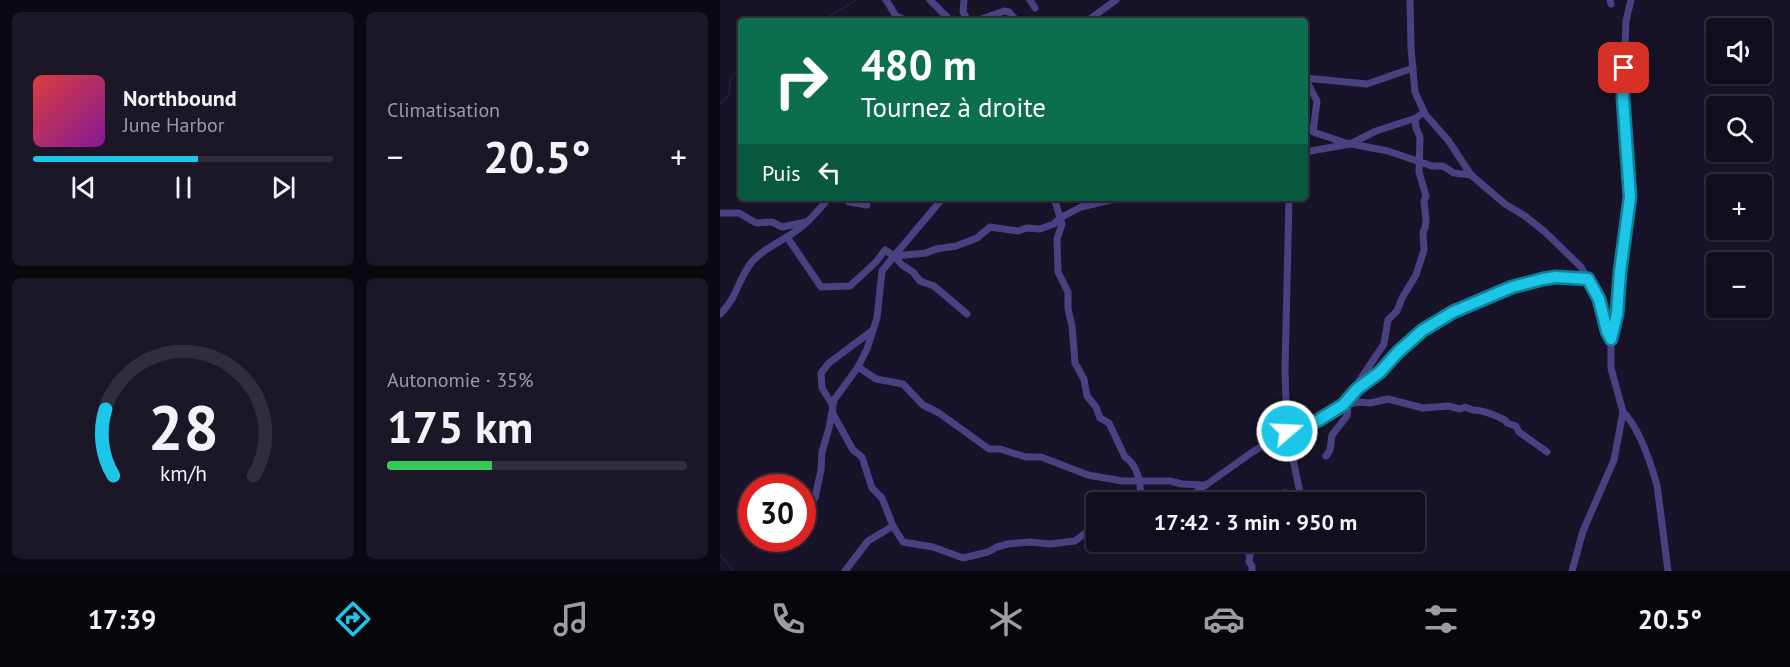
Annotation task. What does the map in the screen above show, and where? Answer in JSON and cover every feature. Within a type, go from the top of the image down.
[{"type":"street","points":[[886,0],[896,16],[901,18]]},
{"type":"street","points":[[930,0],[948,18]]},
{"type":"street","points":[[964,0],[963,12],[966,18]]},
{"type":"street","points":[[1030,0],[1035,8]]},
{"type":"street","points":[[1091,18],[1116,0]]},
{"type":"street","points":[[1410,0],[1415,92],[1424,112],[1448,140],[1471,175],[1505,204],[1545,232],[1581,267],[1599,299],[1611,339]]},
{"type":"street","points":[[1631,0],[1625,33],[1623,98],[1630,197],[1617,314],[1611,339],[1611,368],[1623,412],[1638,436],[1654,472],[1668,571]]},
{"type":"street","points":[[984,18],[1004,11],[1009,12],[1014,18]]},
{"type":"street","points":[[1308,78],[1367,84],[1413,68]]},
{"type":"street","points":[[1308,84],[1317,101],[1312,132]]},
{"type":"street","points":[[1308,151],[1350,144],[1376,131],[1415,119],[1424,112]]},
{"type":"street","points":[[1326,456],[1330,450],[1332,435],[1347,416],[1348,402],[1367,367],[1384,344],[1388,320],[1396,311],[1401,297],[1416,275],[1424,250],[1423,232],[1426,215],[1424,201],[1426,196],[1419,172],[1420,137],[1415,119]]},
{"type":"street","points":[[1308,129],[1350,144],[1388,151],[1437,167],[1443,166],[1454,173],[1471,175]]},
{"type":"street","points":[[720,314],[732,301],[751,264],[807,222],[826,201]]},
{"type":"street","points":[[848,201],[867,205]]},
{"type":"street","points":[[816,492],[832,404],[858,368],[867,349],[876,318],[882,271],[940,201]]},
{"type":"street","points":[[1055,201],[1062,224],[1057,239],[1058,272],[1068,292],[1075,363],[1084,379],[1088,396],[1100,418],[1109,423],[1125,457],[1129,460],[1142,487],[1141,492]]},
{"type":"street","points":[[894,256],[926,253],[956,246],[977,238],[990,227],[1018,231],[1027,228],[1040,229],[1054,224],[1060,218],[1081,207],[1106,201]]},
{"type":"street","points":[[1289,201],[1285,370],[1287,431],[1300,492]]},
{"type":"street","points":[[720,213],[740,213],[756,223],[772,222],[782,227],[807,222]]},
{"type":"street","points":[[787,237],[820,287],[850,286],[876,262],[885,250],[913,272],[920,281],[934,286],[967,314]]},
{"type":"street","points":[[1196,492],[1287,431],[1317,421],[1348,402],[1357,389],[1380,372],[1423,330],[1453,312],[1512,287],[1543,279],[1556,277],[1588,279]]},
{"type":"street","points":[[873,330],[829,363],[821,373],[822,388],[853,450],[862,457],[872,488],[882,498],[892,526],[903,542],[933,547],[963,558],[982,554],[997,546],[1008,544],[1030,542],[1050,544],[1075,541],[1086,533]]},
{"type":"street","points":[[858,368],[876,379],[903,384],[929,410],[939,413],[989,449],[1000,449],[1026,457],[1041,457],[1097,477],[1128,482],[1207,484]]},
{"type":"street","points":[[1348,402],[1370,403],[1388,399],[1423,408],[1448,406],[1460,409],[1466,407],[1492,413],[1516,426],[1519,432],[1546,452]]},
{"type":"street","points":[[1572,571],[1583,531],[1614,460],[1623,412]]},
{"type":"street","points":[[845,571],[868,541],[892,526]]},
{"type":"street","points":[[1247,552],[1250,554],[1249,562],[1252,571]]},
{"type":"waterway","points":[[829,18],[856,0]]},
{"type":"waterway","points":[[720,103],[725,100],[730,82],[738,71]]},
{"type":"waterway","points":[[720,554],[733,571]]},
{"type":"route","points":[[1287,431],[1317,421],[1343,405],[1357,389],[1370,381],[1423,330],[1453,312],[1512,287],[1556,277],[1588,279],[1599,299],[1611,339],[1617,314],[1630,197],[1623,98],[1624,68]]}]
